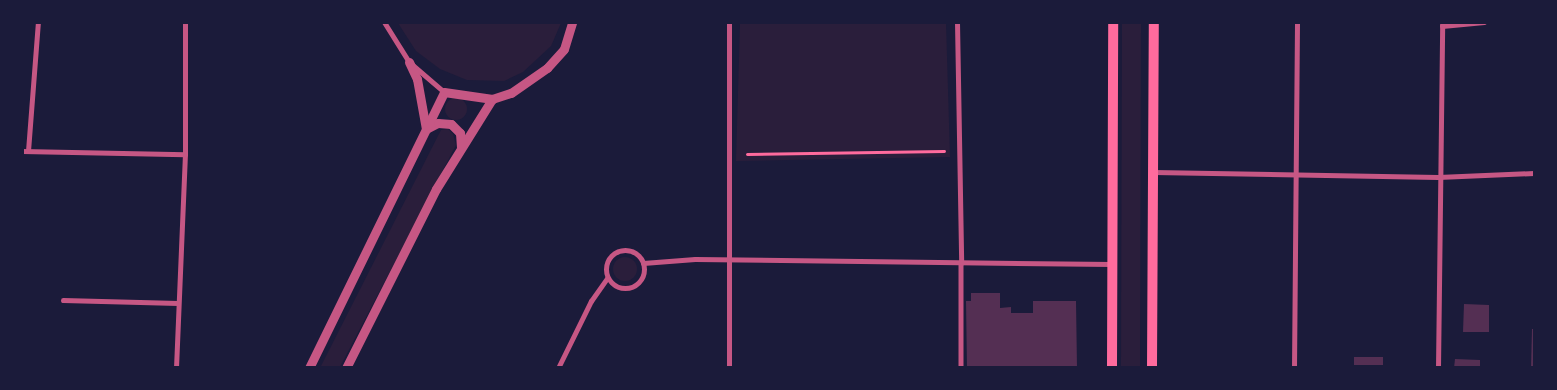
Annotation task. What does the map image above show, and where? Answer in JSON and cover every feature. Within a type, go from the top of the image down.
[{"type":"main road","points":[[1112,368],[1113,22]]},
{"type":"main road","points":[[1152,368],[1154,22]]},
{"type":"street","points":[[38,22],[25,151],[185,154]]},
{"type":"street","points":[[176,368],[185,154],[185,22]]},
{"type":"street","points":[[384,22],[410,62],[417,79],[426,129]]},
{"type":"street","points":[[410,62],[444,92],[492,99],[511,93],[546,68],[564,49],[572,22]]},
{"type":"street","points":[[729,22],[729,368]]},
{"type":"street","points":[[956,22],[961,263],[961,368]]},
{"type":"street","points":[[1294,368],[1297,22]]},
{"type":"street","points":[[1438,368],[1438,177],[1442,24],[1484,22]]},
{"type":"street","points":[[309,368],[444,92]]},
{"type":"street","points":[[346,368],[436,189],[492,99]]},
{"type":"street","points":[[426,129],[438,122],[451,124],[460,133],[461,147]]},
{"type":"street","points":[[1153,172],[1296,172],[1438,177],[1534,173]]},
{"type":"street","points":[[558,368],[591,301],[607,278],[608,259],[617,251],[636,253],[643,263],[640,281],[629,288],[616,287],[607,278]]},
{"type":"street","points":[[643,263],[729,260],[1112,264]]},
{"type":"street","points":[[63,300],[178,303]]},
{"type":"path","points":[[747,154],[944,150]]},
{"type":"shaded area","points":[[398,23],[561,23],[551,46],[523,72],[504,81],[467,80],[440,69],[416,51]]},
{"type":"shaded area","points":[[740,23],[946,23],[950,157],[736,161]]},
{"type":"shaded area","points":[[1122,23],[1141,23],[1140,367],[1121,367]]},
{"type":"shaded area","points":[[456,98],[464,101],[467,109],[464,117],[456,120],[448,117],[445,109],[448,101]]},
{"type":"shaded area","points":[[448,129],[453,134],[456,145],[340,367],[320,368],[441,130]]},
{"type":"shaded area","points":[[625,257],[634,260],[637,269],[634,278],[625,281],[616,278],[613,269],[616,260]]},
{"type":"building","points":[[971,293],[1000,293],[1000,308],[1011,307],[1011,313],[1033,313],[1033,301],[1076,301],[1077,368],[967,368],[966,301],[971,301]]},
{"type":"building","points":[[1464,304],[1489,305],[1489,332],[1463,332]]},
{"type":"building","points":[[1532,329],[1534,329],[1534,368],[1531,368]]},
{"type":"building","points":[[1354,357],[1383,357],[1383,365],[1354,365]]},
{"type":"building","points":[[1455,359],[1480,360],[1480,368],[1454,368]]}]
